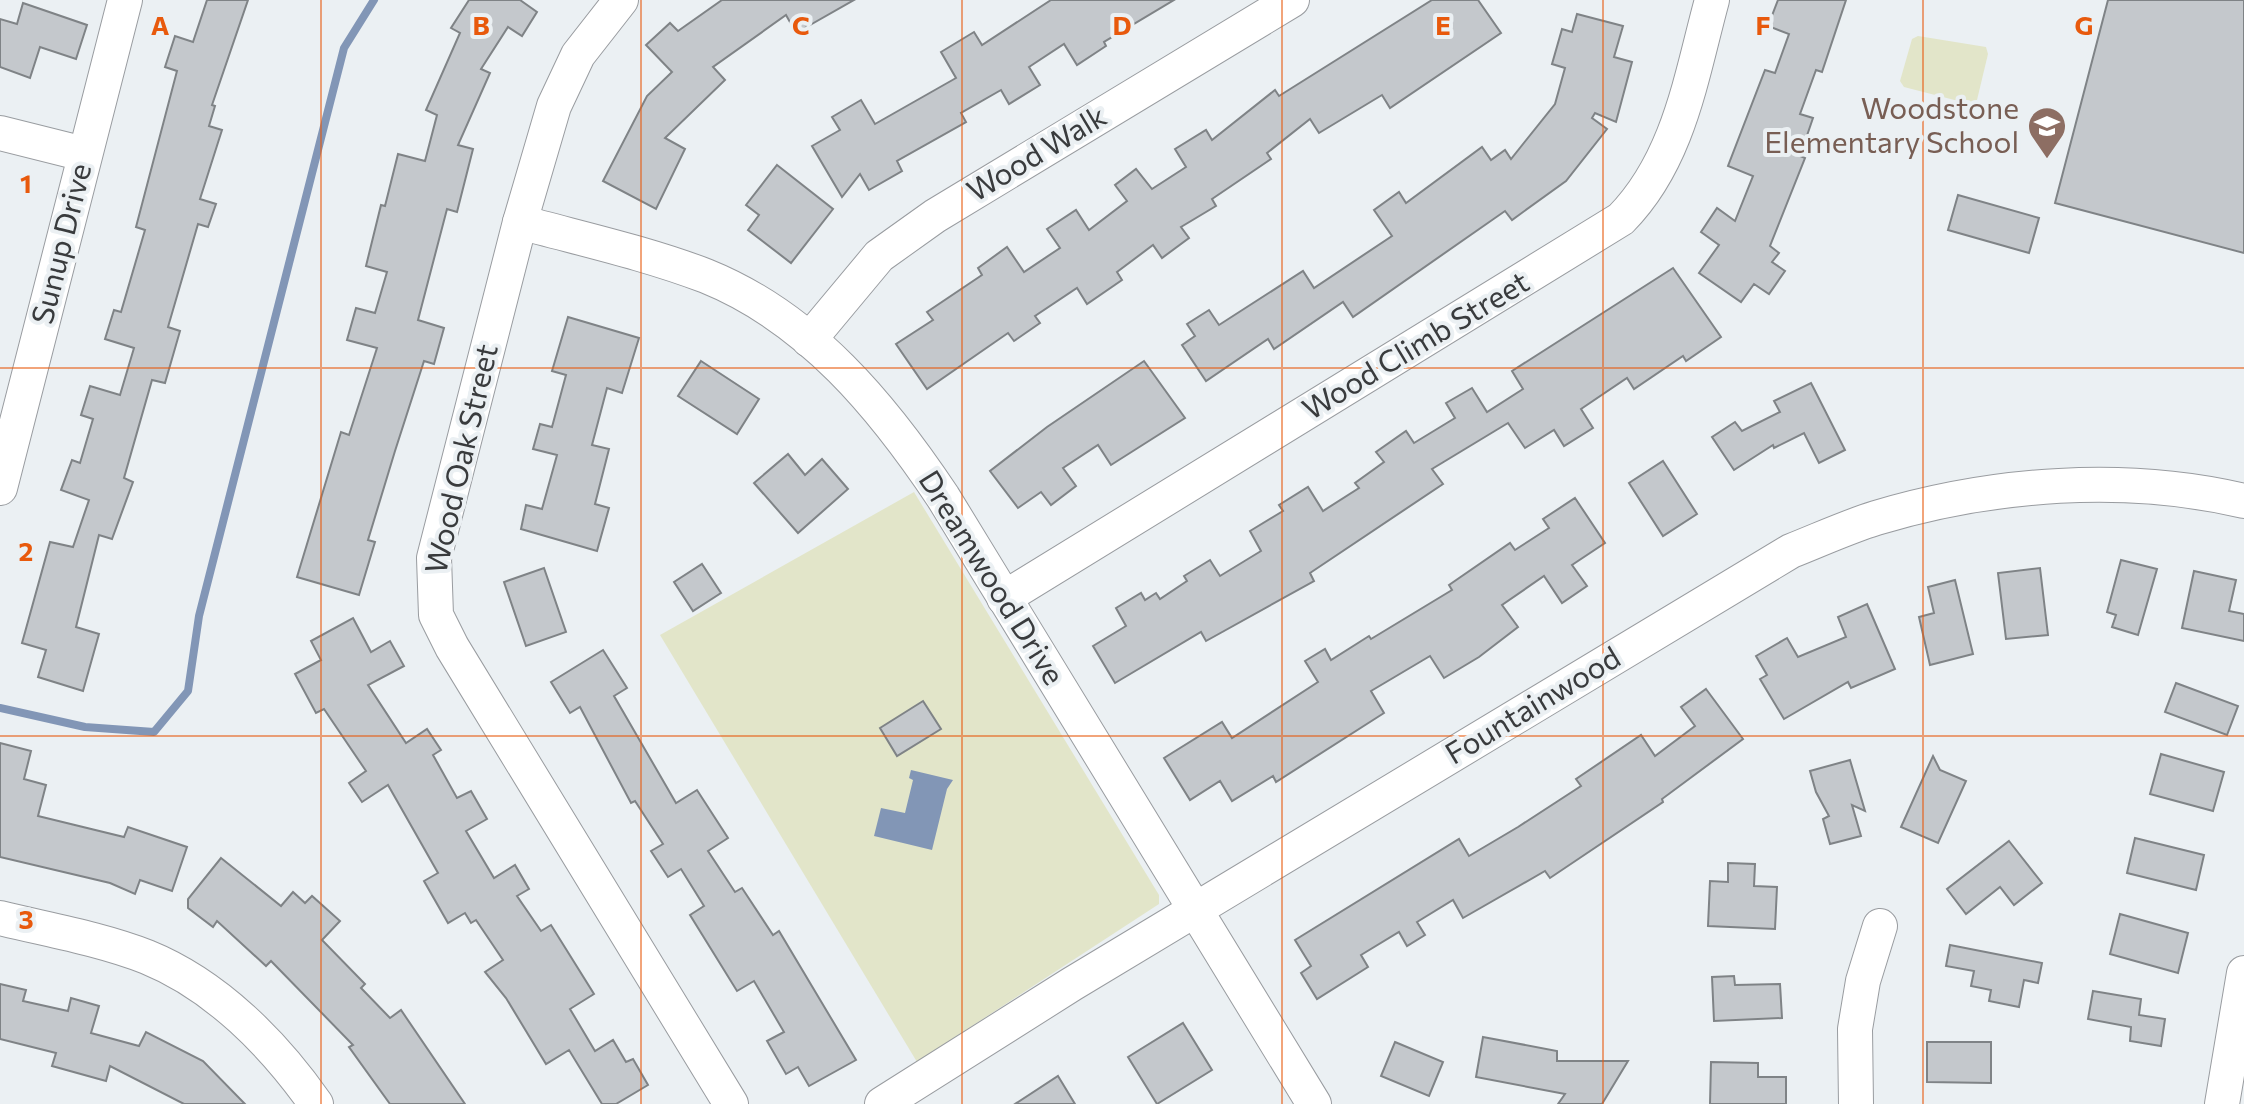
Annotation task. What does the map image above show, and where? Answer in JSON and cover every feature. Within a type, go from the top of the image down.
[{"type":"street","name":"Sunup Drive","points":[[0,488],[125,0]]},
{"type":"street","name":"Wood Oak Street","points":[[621,0],[578,55],[554,106],[520,222],[434,558],[436,615],[731,1104]]},
{"type":"street","name":"Wood Walk","points":[[809,340],[879,256],[935,216],[1292,0]]},
{"type":"street","name":"Wood Climb Street","points":[[1004,598],[1621,219],[1646,194],[1660,169],[1678,124],[1712,0]]},
{"type":"street","points":[[0,133],[84,154]]},
{"type":"street","name":"Dreamwood Drive","points":[[520,222],[708,277],[765,307],[809,340],[852,379],[907,443],[1314,1104]]},
{"type":"street","name":"Fountainwood","points":[[882,1104],[1743,579],[1805,546],[1876,519],[1969,496],[2082,485],[2159,487],[2244,501]]},
{"type":"street","points":[[0,918],[122,948],[175,970],[251,1027],[283,1061],[316,1104]]},
{"type":"street","points":[[1856,1104],[1855,1029],[1863,981],[1880,926]]},
{"type":"street","points":[[2222,1104],[2244,973]]},
{"type":"green space","points":[[1918,36],[1986,47],[1988,54],[1977,100],[1970,104],[1904,87],[1900,81],[1912,39]]},
{"type":"green space","points":[[914,492],[1159,895],[1159,904],[917,1062],[660,635]]},
{"type":"water","points":[[911,770],[953,780],[947,789],[932,850],[874,836],[881,808],[905,813],[913,780],[909,778]]},
{"type":"building","points":[[207,0],[248,0],[212,105],[215,106],[209,126],[222,130],[200,199],[216,204],[208,227],[198,224],[168,327],[180,331],[165,383],[152,380],[124,478],[133,482],[112,539],[99,535],[76,627],[99,634],[83,691],[38,677],[46,650],[22,643],[50,542],[73,547],[89,500],[61,490],[72,460],[80,463],[93,419],[81,415],[90,386],[120,395],[134,348],[105,339],[114,310],[121,312],[145,230],[136,227],[177,71],[165,67],[175,36],[193,42]]},
{"type":"building","points":[[469,0],[520,0],[537,12],[522,36],[508,27],[481,69],[490,73],[458,145],[473,149],[457,212],[447,209],[418,320],[444,328],[434,364],[424,361],[395,451],[368,540],[375,542],[359,595],[297,577],[341,432],[349,435],[377,348],[347,340],[356,308],[375,313],[387,272],[366,266],[381,205],[385,206],[398,154],[425,161],[437,115],[426,110],[460,33],[451,28]]},
{"type":"building","points":[[722,0],[854,0],[796,33],[786,15],[713,67],[725,80],[665,138],[685,149],[656,209],[603,181],[647,96],[672,72],[646,45],[670,23],[678,31]]},
{"type":"building","points":[[1051,0],[1174,0],[1104,42],[1106,46],[1077,65],[1064,44],[1029,67],[1040,85],[1009,104],[1001,90],[961,113],[966,122],[897,161],[902,171],[869,190],[860,174],[842,197],[812,146],[840,130],[832,117],[861,100],[875,124],[956,78],[941,52],[974,32],[982,45]]},
{"type":"building","points":[[1432,0],[1478,0],[1501,33],[1390,108],[1382,95],[1319,133],[1310,119],[1267,153],[1271,159],[1212,199],[1216,206],[1181,227],[1189,238],[1162,258],[1153,245],[1117,272],[1122,280],[1087,304],[1077,288],[1035,316],[1040,323],[1014,341],[1008,333],[927,389],[896,344],[933,320],[927,312],[982,275],[978,268],[1007,247],[1024,272],[1060,248],[1047,229],[1076,210],[1089,230],[1127,201],[1115,185],[1136,169],[1152,189],[1186,167],[1175,149],[1206,130],[1212,140],[1275,90],[1279,96]]},
{"type":"building","points":[[1778,0],[1846,0],[1822,72],[1816,70],[1800,114],[1813,118],[1800,156],[1805,158],[1770,246],[1779,253],[1772,262],[1785,271],[1769,294],[1754,284],[1741,302],[1699,273],[1719,245],[1701,232],[1717,208],[1735,221],[1753,176],[1728,166],[1765,70],[1775,73],[1789,34],[1768,26]]},
{"type":"building","points":[[2108,0],[2244,0],[2244,253],[2055,203]]},
{"type":"building","points":[[23,3],[87,25],[76,59],[40,47],[30,78],[0,67],[0,19],[17,24]]},
{"type":"building","points":[[1577,14],[1623,26],[1614,57],[1632,62],[1616,122],[1595,113],[1592,118],[1607,129],[1566,181],[1512,220],[1505,211],[1353,317],[1343,302],[1274,349],[1268,339],[1206,381],[1182,345],[1195,336],[1187,324],[1209,310],[1219,325],[1303,271],[1314,288],[1392,236],[1374,210],[1399,192],[1406,203],[1482,147],[1491,160],[1505,150],[1511,159],[1555,104],[1565,68],[1552,64],[1562,29],[1572,32]]},
{"type":"building","points":[[777,165],[833,209],[791,263],[748,230],[759,215],[746,205]]},
{"type":"building","points":[[1958,195],[2039,218],[2029,253],[1948,230]]},
{"type":"building","points":[[1673,268],[1721,337],[1686,361],[1683,356],[1634,389],[1627,378],[1581,409],[1593,428],[1564,446],[1554,430],[1525,448],[1508,423],[1432,469],[1443,484],[1310,573],[1314,581],[1206,641],[1201,632],[1115,683],[1093,646],[1126,626],[1116,608],[1141,593],[1145,600],[1156,593],[1160,599],[1187,581],[1184,576],[1210,560],[1220,576],[1261,551],[1250,531],[1283,511],[1279,505],[1308,487],[1323,511],[1359,488],[1355,483],[1384,462],[1376,452],[1406,431],[1414,443],[1455,418],[1446,403],[1472,388],[1487,412],[1523,389],[1512,371]]},
{"type":"building","points":[[568,317],[639,338],[622,393],[607,388],[592,445],[609,449],[595,504],[609,508],[597,551],[521,529],[526,505],[542,509],[557,455],[533,449],[540,424],[552,427],[566,375],[552,371]]},
{"type":"building","points":[[701,361],[759,399],[737,434],[678,396]]},
{"type":"building","points":[[1144,361],[1185,418],[1111,465],[1098,445],[1063,468],[1076,486],[1051,505],[1041,492],[1018,508],[990,471],[1047,427]]},
{"type":"building","points":[[1811,383],[1845,450],[1819,463],[1804,433],[1774,448],[1773,445],[1734,470],[1712,437],[1735,422],[1742,431],[1780,412],[1774,401]]},
{"type":"building","points":[[788,454],[805,475],[822,459],[848,489],[798,533],[754,483]]},
{"type":"building","points":[[1663,461],[1697,514],[1663,536],[1629,483]]},
{"type":"building","points":[[1575,498],[1605,543],[1572,565],[1587,586],[1562,603],[1544,576],[1502,605],[1518,627],[1479,657],[1444,678],[1430,656],[1371,691],[1384,713],[1276,782],[1273,776],[1232,801],[1220,781],[1190,800],[1164,758],[1222,722],[1232,738],[1318,682],[1305,661],[1325,649],[1331,660],[1369,636],[1371,639],[1452,590],[1449,585],[1510,543],[1515,550],[1549,528],[1543,519]]},
{"type":"building","points":[[2121,560],[2157,569],[2138,635],[2112,627],[2116,615],[2107,612]]},
{"type":"building","points":[[702,564],[721,593],[693,611],[674,582]]},
{"type":"building","points":[[544,568],[566,632],[526,646],[504,582]]},
{"type":"building","points":[[2040,568],[2048,635],[2006,639],[1998,573]]},
{"type":"building","points":[[2194,571],[2236,580],[2229,611],[2244,614],[2244,641],[2182,628]]},
{"type":"building","points":[[1955,580],[1973,654],[1930,665],[1919,617],[1934,613],[1928,587]]},
{"type":"building","points":[[1867,604],[1895,669],[1851,688],[1848,682],[1784,719],[1760,679],[1767,675],[1756,656],[1787,638],[1798,657],[1846,637],[1838,617]]},
{"type":"building","points":[[353,618],[371,652],[390,641],[404,666],[368,685],[406,743],[427,729],[441,750],[433,755],[457,798],[471,791],[487,819],[466,831],[494,878],[515,865],[529,889],[517,896],[541,931],[551,925],[594,994],[570,1009],[595,1051],[613,1040],[626,1062],[633,1059],[648,1085],[616,1104],[602,1104],[569,1050],[546,1064],[506,998],[485,972],[503,960],[476,920],[471,923],[465,913],[448,923],[424,881],[438,873],[388,785],[362,802],[349,783],[366,771],[324,709],[316,713],[295,674],[321,660],[311,641]]},
{"type":"building","points":[[603,650],[627,688],[614,696],[676,803],[697,790],[728,838],[708,851],[735,892],[742,888],[773,935],[779,931],[856,1060],[809,1086],[798,1067],[786,1074],[767,1041],[784,1032],[754,981],[737,991],[690,915],[704,906],[681,869],[668,877],[651,851],[663,844],[635,801],[631,803],[580,707],[570,713],[551,682]]},
{"type":"building","points":[[2176,683],[2238,706],[2227,735],[2165,712]]},
{"type":"building","points":[[1706,689],[1743,739],[1662,799],[1663,802],[1550,878],[1545,871],[1463,918],[1453,900],[1417,922],[1425,935],[1407,946],[1399,932],[1361,955],[1368,967],[1317,999],[1301,973],[1311,966],[1295,940],[1459,839],[1469,856],[1518,827],[1581,786],[1576,779],[1641,735],[1655,756],[1695,726],[1681,707]]},
{"type":"building","points":[[923,701],[941,729],[897,756],[880,728]]},
{"type":"building","points":[[0,743],[31,751],[24,779],[46,785],[38,816],[124,837],[128,827],[187,847],[172,891],[140,880],[135,894],[110,883],[0,857]]},
{"type":"building","points":[[2161,754],[2224,772],[2213,811],[2150,794]]},
{"type":"building","points":[[1933,756],[1940,770],[1966,781],[1938,843],[1901,827]]},
{"type":"building","points":[[1850,760],[1865,811],[1852,805],[1861,836],[1830,844],[1823,819],[1829,816],[1816,792],[1810,771]]},
{"type":"building","points":[[2135,838],[2204,855],[2196,890],[2127,873]]},
{"type":"building","points":[[2009,841],[2042,883],[2014,905],[2000,887],[1966,914],[1947,889]]},
{"type":"building","points":[[221,858],[281,906],[293,892],[305,903],[312,896],[340,921],[322,940],[365,984],[361,988],[390,1018],[401,1010],[465,1104],[390,1104],[349,1047],[353,1045],[271,961],[266,966],[217,921],[213,927],[188,908],[188,899]]},
{"type":"building","points":[[1728,863],[1755,864],[1754,886],[1777,887],[1775,929],[1708,926],[1710,881],[1728,882]]},
{"type":"building","points":[[2120,914],[2188,933],[2178,973],[2110,954]]},
{"type":"building","points":[[1950,945],[2042,963],[2038,983],[2024,980],[2019,1007],[1989,1001],[1991,990],[1971,986],[1974,971],[1946,966]]},
{"type":"building","points":[[1734,976],[1735,985],[1780,984],[1782,1018],[1714,1021],[1712,977]]},
{"type":"building","points":[[0,984],[26,990],[23,1001],[68,1011],[71,998],[99,1006],[91,1033],[139,1046],[146,1032],[203,1061],[245,1104],[184,1104],[110,1066],[106,1081],[52,1066],[56,1053],[0,1039]]},
{"type":"building","points":[[2093,991],[2141,999],[2139,1015],[2165,1019],[2161,1046],[2130,1041],[2131,1027],[2088,1019]]},
{"type":"building","points":[[1183,1023],[1212,1070],[1157,1104],[1128,1057]]},
{"type":"building","points":[[1483,1037],[1557,1051],[1557,1061],[1628,1061],[1602,1104],[1558,1104],[1565,1094],[1476,1077]]},
{"type":"building","points":[[1395,1042],[1443,1062],[1429,1096],[1381,1076]]},
{"type":"building","points":[[1927,1042],[1991,1042],[1991,1083],[1927,1082]]},
{"type":"building","points":[[1711,1062],[1758,1063],[1758,1077],[1786,1077],[1786,1104],[1710,1104]]},
{"type":"building","points":[[1058,1076],[1075,1104],[1015,1104]]},
{"type":"waterway","points":[[0,708],[85,727],[154,732],[188,691],[199,616],[344,48],[374,0]]},
{"type":"place","name":"Woodstone Elementary School","points":[[2047,160]]}]
